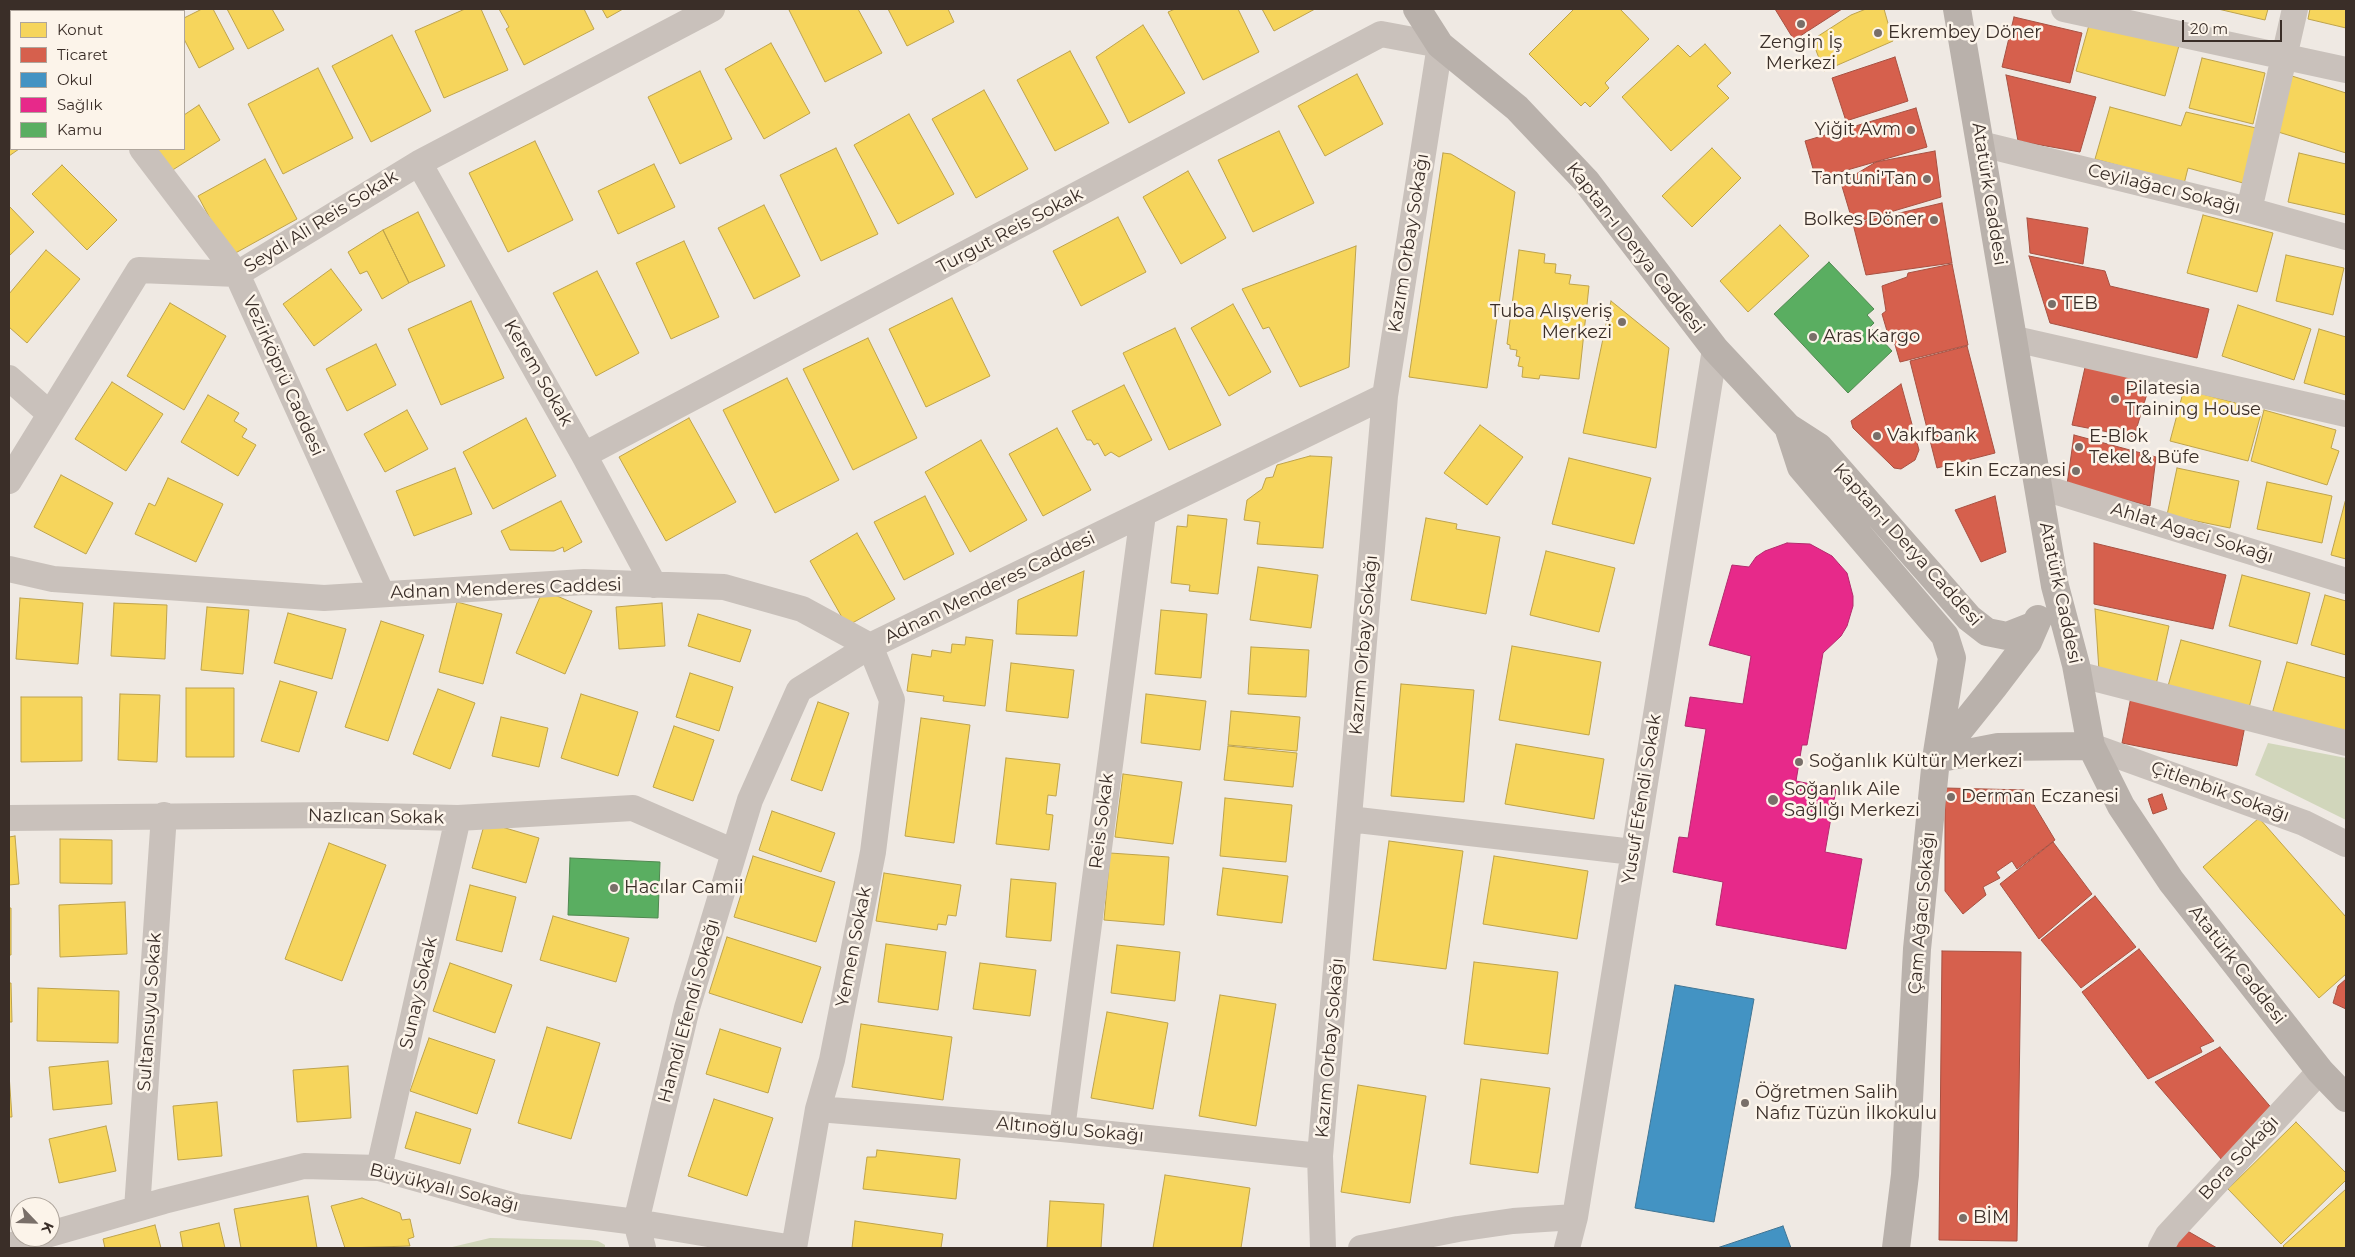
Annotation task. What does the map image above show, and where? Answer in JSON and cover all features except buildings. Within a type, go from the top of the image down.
[{"type":"street","name":"Seydi Ali Reis Sokak","points":[[9,481],[139,270],[237,274],[419,163],[712,9]]},
{"type":"street","name":"Kaptan-ı Derya Caddesi","points":[[1416,9],[1440,44],[1517,108],[1586,181],[1715,349],[1788,427],[1819,447],[1969,618],[1987,632],[2007,636],[2036,625]]},
{"type":"street","name":"Atatürk Caddesi","points":[[1957,9],[2055,586],[2078,674],[2091,746],[2121,806],[2171,881],[2320,1071],[2346,1098]]},
{"type":"street","points":[[2064,9],[2346,70]]},
{"type":"street","points":[[2249,210],[2295,9]]},
{"type":"street","name":"Turgut Reis Sokak","points":[[584,455],[1381,34],[1440,44]]},
{"type":"street","name":"Kazım Orbay Sokağı","points":[[1323,1248],[1320,1156],[1385,396],[1440,44]]},
{"type":"street","name":"Ceyilağacı Sokağı","points":[[1981,144],[2249,210],[2346,237]]},
{"type":"street","name":"Vezirköprü Caddesi","points":[[143,150],[237,274],[382,594]]},
{"type":"street","name":"Kerem Sokak","points":[[419,163],[584,455],[654,585]]},
{"type":"street","points":[[2014,339],[2346,414]]},
{"type":"street","name":"Yusuf Efendi Sokak","points":[[1568,1248],[1575,1217],[1715,349]]},
{"type":"street","points":[[9,378],[50,414]]},
{"type":"street","name":"Adnan Menderes Caddesi","points":[[9,569],[53,579],[324,598],[584,582],[724,587],[802,609],[870,646],[1385,396]]},
{"type":"street","name":"Kaptan-ı Derya Caddesi","points":[[1788,427],[1801,467],[1945,636],[1952,658],[1936,759]]},
{"type":"street","name":"Ahlat Agaci Sokağı","points":[[2038,486],[2346,581]]},
{"type":"street","name":"Reis Sokak","points":[[1062,1129],[1143,514]]},
{"type":"street","points":[[1936,759],[2028,642],[2055,586]]},
{"type":"street","name":"Hamdi Efendi Sokağı","points":[[643,1248],[636,1222],[687,1008],[750,800],[798,690],[870,646]]},
{"type":"street","name":"Yemen Sokak","points":[[636,1222],[794,1248],[818,1109],[832,1060],[872,852],[892,700],[870,646]]},
{"type":"street","points":[[2078,674],[2346,743]]},
{"type":"street","points":[[1936,759],[1998,747],[2091,746]]},
{"type":"street","name":"Çitlenbik Sokağı","points":[[2091,746],[2304,822],[2346,844]]},
{"type":"street","name":"Çam Ağacı Sokağı","points":[[1896,1248],[1905,1175],[1917,949],[1936,759]]},
{"type":"street","name":"Nazlıcan Sokak","points":[[9,818],[164,815],[338,815],[458,818],[633,808],[734,852]]},
{"type":"street","name":"Sultansuyu Sokak","points":[[137,1209],[164,815]]},
{"type":"street","name":"Sunay Sokak","points":[[379,1168],[458,818]]},
{"type":"street","points":[[1349,819],[1633,852]]},
{"type":"street","name":"Bora Sokağı","points":[[2161,1248],[2168,1235],[2320,1071]]},
{"type":"street","name":"Altınoğlu Sokağı","points":[[818,1109],[1062,1129],[1320,1156]]},
{"type":"street","name":"Büyükyalı Sokağı","points":[[60,1231],[137,1209],[304,1166],[379,1168],[519,1207],[636,1222]]},
{"type":"street","points":[[1361,1248],[1513,1220],[1575,1217]]},
{"type":"green space","points":[[2268,743],[2346,758],[2346,820],[2255,775]]},
{"type":"green space","points":[[490,1238],[590,1240],[598,1241],[605,1245],[605,1248],[448,1248]]},
{"type":"place","name":"Zengin İş Merkezi","points":[[1801,24]]},
{"type":"place","name":"Ekrembey Döner","points":[[1878,33]]},
{"type":"place","name":"Yiğit Avm","points":[[1911,130]]},
{"type":"place","name":"Tantuni'Tan","points":[[1927,179]]},
{"type":"place","name":"Bolkes Döner","points":[[1934,220]]},
{"type":"place","name":"TEB","points":[[2052,304]]},
{"type":"place","name":"Tuba Alışveriş Merkezi","points":[[1622,322]]},
{"type":"place","name":"Aras Kargo","points":[[1813,337]]},
{"type":"place","name":"Pilatesia Training House","points":[[2115,399]]},
{"type":"place","name":"Vakıfbank","points":[[1877,436]]},
{"type":"place","name":"E-Blok Tekel & Büfe","points":[[2079,447]]},
{"type":"place","name":"Ekin Eczanesi","points":[[2076,471]]},
{"type":"place","name":"Soğanlık Kültür Merkezi","points":[[1799,762]]},
{"type":"place","name":"Derman Eczanesi","points":[[1951,797]]},
{"type":"place","name":"Soğanlık Aile Sağlığı Merkezi","points":[[1773,800]]},
{"type":"place","name":"Hacılar Camii","points":[[614,888]]},
{"type":"place","name":"Öğretmen Salih Nafız Tüzün İlkokulu","points":[[1745,1103]]},
{"type":"place","name":"BİM","points":[[1963,1218]]}]
